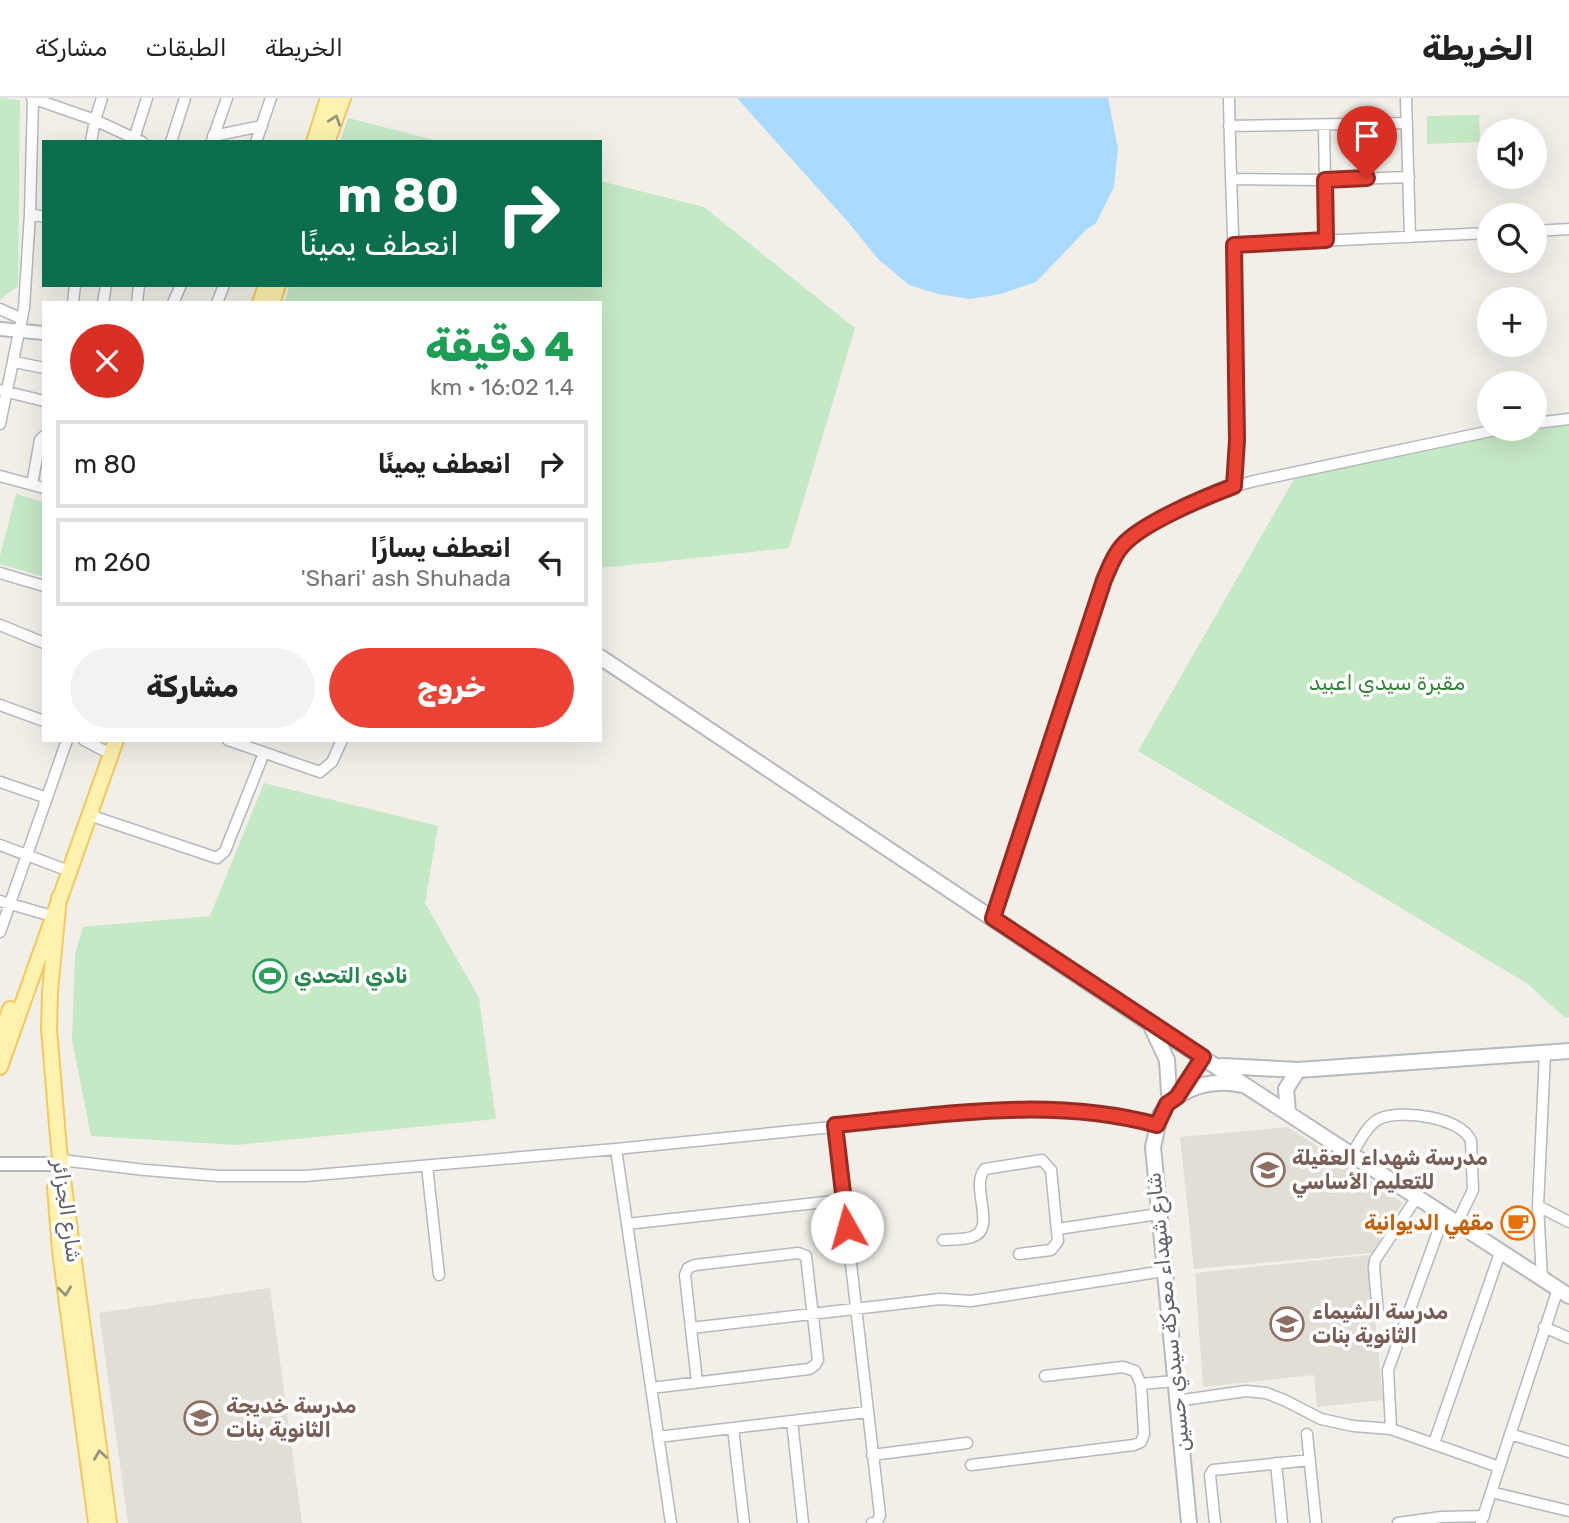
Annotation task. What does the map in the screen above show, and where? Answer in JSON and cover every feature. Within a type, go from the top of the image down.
[{"type":"main road","points":[[315,140],[328,98]]},
{"type":"main road","points":[[328,140],[343,98]]},
{"type":"main road","points":[[602,658],[1146,1021],[1564,1292]]},
{"type":"main road","points":[[0,1038],[115,742]]},
{"type":"main road","points":[[0,1067],[47,932],[61,868],[104,745]]},
{"type":"main road","name":"شارع الجزائر","points":[[51,905],[49,1029],[60,1162],[60,1251],[96,1523]]},
{"type":"main road","name":"شارع الجزائر","points":[[47,932],[42,1013],[109,1523]]},
{"type":"main road","points":[[1146,1021],[1164,1049],[1171,1098],[1194,1087],[1213,1083],[1232,1083],[1251,1088]]},
{"type":"main road","points":[[1217,1066],[1298,1070],[1569,1051]]},
{"type":"main road","name":"شارع شهداء معركة سيدي حسين","points":[[1189,1523],[1153,1158],[1157,1125],[1199,1055]]},
{"type":"main road","points":[[1288,1112],[1286,1089],[1298,1070]]},
{"type":"street","points":[[0,424],[4,391],[15,362],[21,324],[30,214],[32,98],[94,120],[134,140]]},
{"type":"street","points":[[91,140],[94,120],[102,98]]},
{"type":"street","points":[[136,140],[147,98]]},
{"type":"street","points":[[172,140],[185,98]]},
{"type":"street","points":[[213,139],[227,98]]},
{"type":"street","points":[[257,140],[271,98]]},
{"type":"street","points":[[1229,98],[1237,440],[1234,486]]},
{"type":"street","points":[[1406,98],[1410,237]]},
{"type":"street","points":[[1229,126],[1407,123]]},
{"type":"street","points":[[213,139],[262,126]]},
{"type":"street","points":[[1324,126],[1326,240]]},
{"type":"street","points":[[1232,179],[1409,177]]},
{"type":"street","points":[[30,214],[42,216]]},
{"type":"street","points":[[1547,230],[1569,229]]},
{"type":"street","points":[[1234,245],[1477,234]]},
{"type":"street","points":[[0,310],[21,324],[42,332]]},
{"type":"street","points":[[0,329],[21,324]]},
{"type":"street","points":[[15,362],[42,368]]},
{"type":"street","points":[[4,391],[42,400]]},
{"type":"street","points":[[1547,422],[1569,419]]},
{"type":"street","points":[[993,918],[1104,580],[1122,546],[1142,530],[1234,486],[1477,434]]},
{"type":"street","points":[[32,485],[42,438]]},
{"type":"street","points":[[0,476],[42,488]]},
{"type":"street","points":[[0,573],[42,585]]},
{"type":"street","points":[[0,625],[42,642]]},
{"type":"street","points":[[0,705],[42,719]]},
{"type":"street","points":[[0,932],[5,902],[26,855],[66,742]]},
{"type":"street","points":[[251,744],[264,752],[320,772],[332,762],[341,742]]},
{"type":"street","points":[[89,815],[217,858],[225,850],[264,752]]},
{"type":"street","points":[[0,782],[47,798]]},
{"type":"street","points":[[0,845],[61,868]]},
{"type":"street","points":[[5,902],[51,905]]},
{"type":"street","points":[[1542,1278],[1538,1206],[1545,1053]]},
{"type":"street","points":[[0,1157],[262,1177],[616,1149],[953,1113],[1045,1108],[1110,1115],[1157,1125]]},
{"type":"street","points":[[1352,1154],[1371,1125],[1384,1117],[1424,1117],[1460,1128],[1470,1137],[1472,1194],[1450,1219],[1388,1370],[1391,1429]]},
{"type":"street","points":[[835,1125],[880,1515],[877,1522],[872,1523]]},
{"type":"street","points":[[616,1149],[671,1523]]},
{"type":"street","points":[[943,1240],[972,1238],[982,1229],[984,1221],[979,1179],[985,1169],[1038,1159],[1045,1162],[1051,1170],[1058,1241],[1053,1249],[1019,1254]]},
{"type":"street","points":[[0,1164],[60,1162]]},
{"type":"street","points":[[427,1166],[439,1275]]},
{"type":"street","points":[[1378,1313],[1375,1260],[1417,1196]]},
{"type":"street","points":[[627,1224],[843,1200]]},
{"type":"street","points":[[1538,1206],[1569,1222]]},
{"type":"street","points":[[1058,1229],[1158,1214]]},
{"type":"street","points":[[1434,1443],[1501,1250]]},
{"type":"street","points":[[651,1388],[813,1367],[818,1360],[808,1261],[804,1254],[692,1265],[688,1268],[685,1275],[697,1382]]},
{"type":"street","points":[[691,1328],[940,1299],[971,1301],[1164,1271]]},
{"type":"street","points":[[1398,1523],[1441,1517],[1482,1519],[1544,1327],[1564,1292]]},
{"type":"street","points":[[1544,1327],[1569,1338]]},
{"type":"street","points":[[971,1465],[1138,1444],[1144,1434],[1138,1374],[1128,1368],[1045,1376]]},
{"type":"street","points":[[1141,1384],[1175,1381]]},
{"type":"street","points":[[1176,1401],[1256,1392],[1276,1396],[1321,1419],[1353,1426],[1391,1429],[1499,1467]]},
{"type":"street","points":[[658,1437],[867,1412]]},
{"type":"street","points":[[792,1421],[803,1523]]},
{"type":"street","points":[[733,1428],[744,1523]]},
{"type":"street","points":[[1307,1434],[1316,1523]]},
{"type":"street","points":[[1510,1434],[1569,1452]]},
{"type":"street","points":[[872,1455],[967,1443]]},
{"type":"street","points":[[1215,1523],[1210,1475],[1213,1470],[1310,1460]]},
{"type":"street","points":[[1276,1463],[1283,1523]]},
{"type":"street","points":[[1491,1492],[1569,1511]]},
{"type":"shaded area","name":"مدرسة شهداء العقيلة للتعليم الأساسي","points":[[1288,1127],[1403,1203],[1372,1253],[1194,1269],[1180,1137]]},
{"type":"shaded area","name":"مدرسة الشيماء الثانوية بنات","points":[[1369,1255],[1383,1400],[1317,1407],[1314,1375],[1203,1387],[1195,1273]]},
{"type":"shaded area","name":"مدرسة خديجة الثانوية بنات","points":[[270,1288],[302,1523],[128,1523],[99,1313]]},
{"type":"green space","points":[[0,98],[20,100],[18,286],[0,300]]},
{"type":"green space","points":[[1479,115],[1477,142],[1427,144],[1427,116]]},
{"type":"green space","points":[[348,118],[434,140],[341,140]]},
{"type":"green space","points":[[602,182],[704,207],[855,328],[789,548],[602,568],[602,301],[285,301],[289,287],[602,287]]},
{"type":"green space","name":"مقبرة سيدي اعبيد","points":[[1569,425],[1569,1017],[1565,1018],[1528,984],[1138,751],[1293,481],[1302,474],[1469,438],[1477,437],[1477,441],[1547,441],[1547,428]]},
{"type":"green space","points":[[16,494],[42,501],[42,576],[0,564]]},
{"type":"green space","name":"نادي التحدي","points":[[264,783],[438,826],[425,903],[479,998],[496,1119],[237,1145],[91,1136],[72,1040],[75,954],[83,927],[210,916]]},
{"type":"water","points":[[737,98],[1108,98],[1118,148],[1114,187],[1096,223],[1036,282],[1001,294],[970,299],[938,294],[909,285],[878,259]]},
{"type":"place","name":"نادي التحدي","points":[[270,976]]},
{"type":"place","name":"مدرسة شهداء العقيلة للتعليم الأساسي","points":[[1268,1170]]},
{"type":"place","name":"مقهي الديوانية","points":[[1518,1223]]},
{"type":"place","name":"مدرسة الشيماء الثانوية بنات","points":[[1287,1324]]},
{"type":"place","name":"مدرسة خديجة الثانوية بنات","points":[[201,1418]]},
{"type":"route","points":[[847,1227],[835,1125],[953,1113],[1045,1108],[1078,1110],[1157,1125],[1167,1104],[1177,1097],[1203,1057],[993,918],[1104,580],[1116,555],[1122,546],[1142,530],[1234,486],[1237,440],[1234,245],[1326,240],[1325,180],[1367,178]]}]
